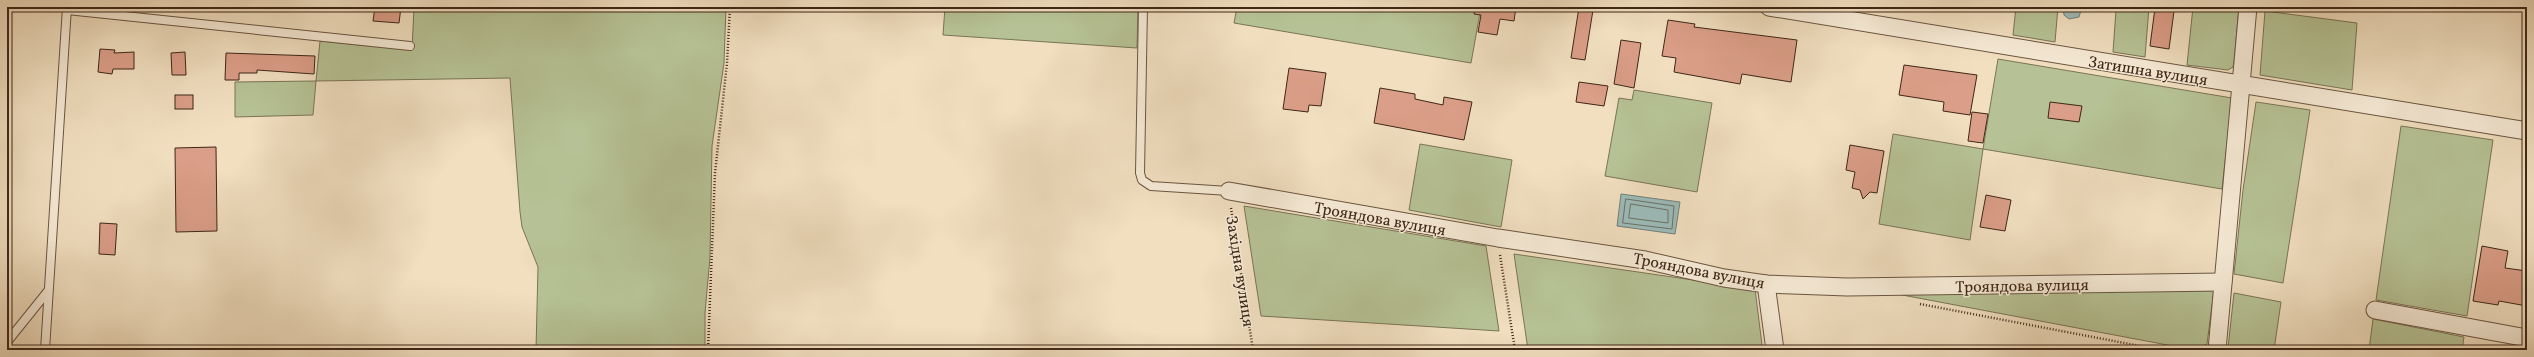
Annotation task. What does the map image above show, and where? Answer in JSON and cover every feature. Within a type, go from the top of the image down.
[{"type":"street","name":"Затишна вулиця","points":[[1769,7],[2240,86],[2527,132]]},
{"type":"street","points":[[2217,350],[2248,7]]},
{"type":"street","name":"Трояндова вулиця","points":[[1229,191],[1498,238],[1645,260],[1724,278],[1766,284],[1847,287],[2223,282]]},
{"type":"street","points":[[1766,284],[1775,350]]},
{"type":"street","points":[[2375,310],[2527,338]]},
{"type":"lane","points":[[1143,7],[1140,173],[1142,180],[1151,186],[1229,191]]},
{"type":"lane","points":[[45,350],[67,9],[410,46]]},
{"type":"lane","points":[[7,342],[48,291]]},
{"type":"path","points":[[708,350],[715,173],[727,63],[730,7]]},
{"type":"path","name":"Західна вулиця","points":[[1229,191],[1253,350]]},
{"type":"path","points":[[1498,238],[1515,350]]},
{"type":"path","points":[[1915,303],[2161,350]]},
{"type":"green space","points":[[414,7],[726,7],[724,63],[712,146],[710,257],[705,313],[705,350],[536,350],[538,267],[522,227],[510,78],[316,81],[320,41],[412,50]]},
{"type":"green space","points":[[945,7],[1138,7],[1137,48],[943,35]]},
{"type":"green space","points":[[1237,7],[1481,7],[1471,63],[1234,23]]},
{"type":"green space","points":[[2016,7],[2058,7],[2055,42],[2013,35]]},
{"type":"green space","points":[[2119,7],[2149,7],[2145,57],[2113,52],[2116,10]]},
{"type":"green space","points":[[2193,7],[2239,7],[2233,67],[2228,70],[2187,65]]},
{"type":"green space","points":[[2265,11],[2357,23],[2352,90],[2260,75]]},
{"type":"green space","points":[[1998,59],[2232,98],[2222,189],[1983,149]]},
{"type":"green space","points":[[316,81],[313,115],[235,117],[235,82]]},
{"type":"green space","points":[[1634,90],[1712,103],[1697,192],[1605,176],[1619,98],[1632,100]]},
{"type":"green space","points":[[2256,102],[2310,110],[2283,283],[2234,274],[2243,190]]},
{"type":"green space","points":[[2401,126],[2493,140],[2467,316],[2376,300]]},
{"type":"green space","points":[[1893,134],[1983,149],[1970,240],[1879,224]]},
{"type":"green space","points":[[1420,144],[1512,160],[1501,227],[1409,210]]},
{"type":"green space","points":[[1244,206],[1486,246],[1499,331],[1261,316]]},
{"type":"green space","points":[[1514,254],[1755,289],[1762,345],[1731,350],[1528,350]]},
{"type":"green space","points":[[2214,290],[2207,344],[2194,350],[1897,294]]},
{"type":"green space","points":[[2234,293],[2281,302],[2274,350],[2228,348]]},
{"type":"green space","points":[[2373,319],[2464,337],[2462,350],[2369,350]]},
{"type":"water","points":[[2063,7],[2082,7],[2079,17],[2069,19],[2064,15]]},
{"type":"water","points":[[1621,194],[1680,202],[1675,234],[1617,226]]},
{"type":"building","points":[[375,7],[401,7],[399,23],[373,21]]},
{"type":"building","points":[[1475,7],[1516,7],[1514,21],[1500,19],[1497,35],[1478,32],[1481,15],[1474,14]]},
{"type":"building","points":[[1579,7],[1593,10],[1585,60],[1571,58]]},
{"type":"building","points":[[2155,8],[2174,11],[2169,49],[2150,46]]},
{"type":"building","points":[[1668,20],[1695,24],[1694,27],[1797,40],[1791,82],[1742,74],[1740,84],[1674,72],[1676,58],[1662,56]]},
{"type":"building","points":[[1621,40],[1641,43],[1634,88],[1614,84]]},
{"type":"building","points":[[100,49],[115,50],[114,53],[134,52],[134,69],[113,69],[112,74],[98,72]]},
{"type":"building","points":[[185,52],[186,75],[172,75],[171,53]]},
{"type":"building","points":[[226,53],[315,56],[314,74],[257,70],[257,73],[239,73],[239,80],[225,80]]},
{"type":"building","points":[[1904,65],[1977,75],[1970,115],[1943,111],[1944,102],[1899,95]]},
{"type":"building","points":[[1289,68],[1326,73],[1321,106],[1309,105],[1308,112],[1283,109]]},
{"type":"building","points":[[1579,82],[1608,86],[1604,106],[1576,102]]},
{"type":"building","points":[[1380,88],[1415,94],[1415,99],[1443,105],[1444,97],[1472,102],[1464,140],[1374,123]]},
{"type":"building","points":[[175,95],[193,95],[193,109],[175,109]]},
{"type":"building","points":[[2050,102],[2082,106],[2079,122],[2048,118]]},
{"type":"building","points":[[1972,112],[1988,114],[1983,143],[1968,141]]},
{"type":"building","points":[[1850,145],[1884,151],[1877,193],[1870,192],[1863,199],[1860,190],[1852,188],[1855,172],[1846,170]]},
{"type":"building","points":[[216,147],[217,231],[176,232],[175,148]]},
{"type":"building","points":[[1986,195],[2011,200],[2005,231],[1980,227]]},
{"type":"building","points":[[100,223],[117,224],[115,255],[99,254]]},
{"type":"building","points":[[2482,246],[2508,251],[2505,268],[2527,271],[2527,306],[2499,301],[2498,305],[2473,301]]}]
